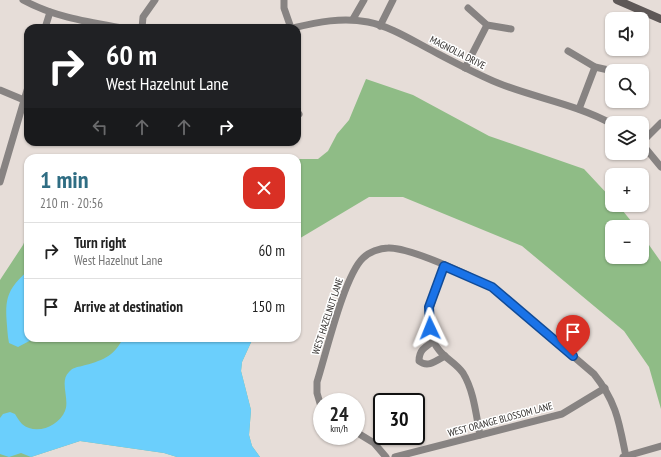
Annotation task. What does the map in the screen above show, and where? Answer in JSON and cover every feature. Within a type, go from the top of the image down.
[{"type":"main road","points":[[617,0],[661,19]]},
{"type":"street","points":[[23,0],[50,12],[73,19],[100,24]]},
{"type":"street","points":[[142,24],[143,17],[155,0]]},
{"type":"street","points":[[284,0],[284,8],[290,24]]},
{"type":"street","points":[[353,19],[364,0]]},
{"type":"street","points":[[380,26],[393,0]]},
{"type":"street","points":[[468,8],[487,25],[511,30]]},
{"type":"street","points":[[46,24],[50,12]]},
{"type":"street","name":"MAGNOLIA DRIVE","points":[[301,26],[329,21],[353,19],[380,26],[410,39],[464,68],[500,83],[579,109],[605,121]]},
{"type":"street","points":[[464,68],[487,25]]},
{"type":"street","points":[[568,50],[595,67],[605,69]]},
{"type":"street","points":[[579,109],[595,67]]},
{"type":"street","points":[[0,90],[24,100],[0,182]]},
{"type":"street","points":[[649,136],[661,123]]},
{"type":"street","points":[[649,152],[661,167]]},
{"type":"street","name":"WEST HAZELNUT LANE","points":[[317,393],[317,382],[350,277],[363,258],[375,251],[387,248],[402,249],[492,287],[594,374],[605,388],[617,412],[625,457]]},
{"type":"street","points":[[444,266],[429,307],[429,322],[438,350],[456,364],[470,388],[480,435]]},
{"type":"street","points":[[434,341],[422,349],[419,354],[419,361],[426,365],[432,364],[445,356]]},
{"type":"street","name":"WEST ORANGE BLOSSOM LANE","points":[[395,457],[562,414],[605,388]]},
{"type":"street","points":[[365,438],[374,444],[386,457]]},
{"type":"street","points":[[625,457],[661,446]]},
{"type":"green space","points":[[366,79],[413,95],[489,136],[584,169],[605,192],[605,212],[624,212],[630,220],[605,220],[605,264],[649,264],[649,245],[661,262],[661,409],[649,367],[624,331],[522,246],[403,197],[369,197],[301,238],[301,159],[318,159],[328,151],[337,134],[349,120]]},
{"type":"green space","points":[[24,243],[24,342],[251,342],[242,362],[241,371],[251,410],[249,435],[252,446],[260,457],[177,457],[164,453],[80,441],[31,457],[0,457],[0,280]]},
{"type":"water","points":[[24,275],[24,342],[27,342],[18,347],[9,343],[6,309],[9,294],[19,279]]},
{"type":"water","points":[[120,342],[251,342],[242,362],[241,371],[251,410],[249,435],[252,446],[260,457],[177,457],[164,453],[80,441],[31,457],[21,453],[9,457],[0,454],[0,418],[3,414],[10,412],[15,414],[22,424],[28,428],[40,429],[52,425],[58,421],[65,411],[65,380],[69,372],[75,368],[101,360],[111,354]]},
{"type":"route","points":[[430,328],[428,316],[429,307],[444,266],[492,287],[573,356]]}]
